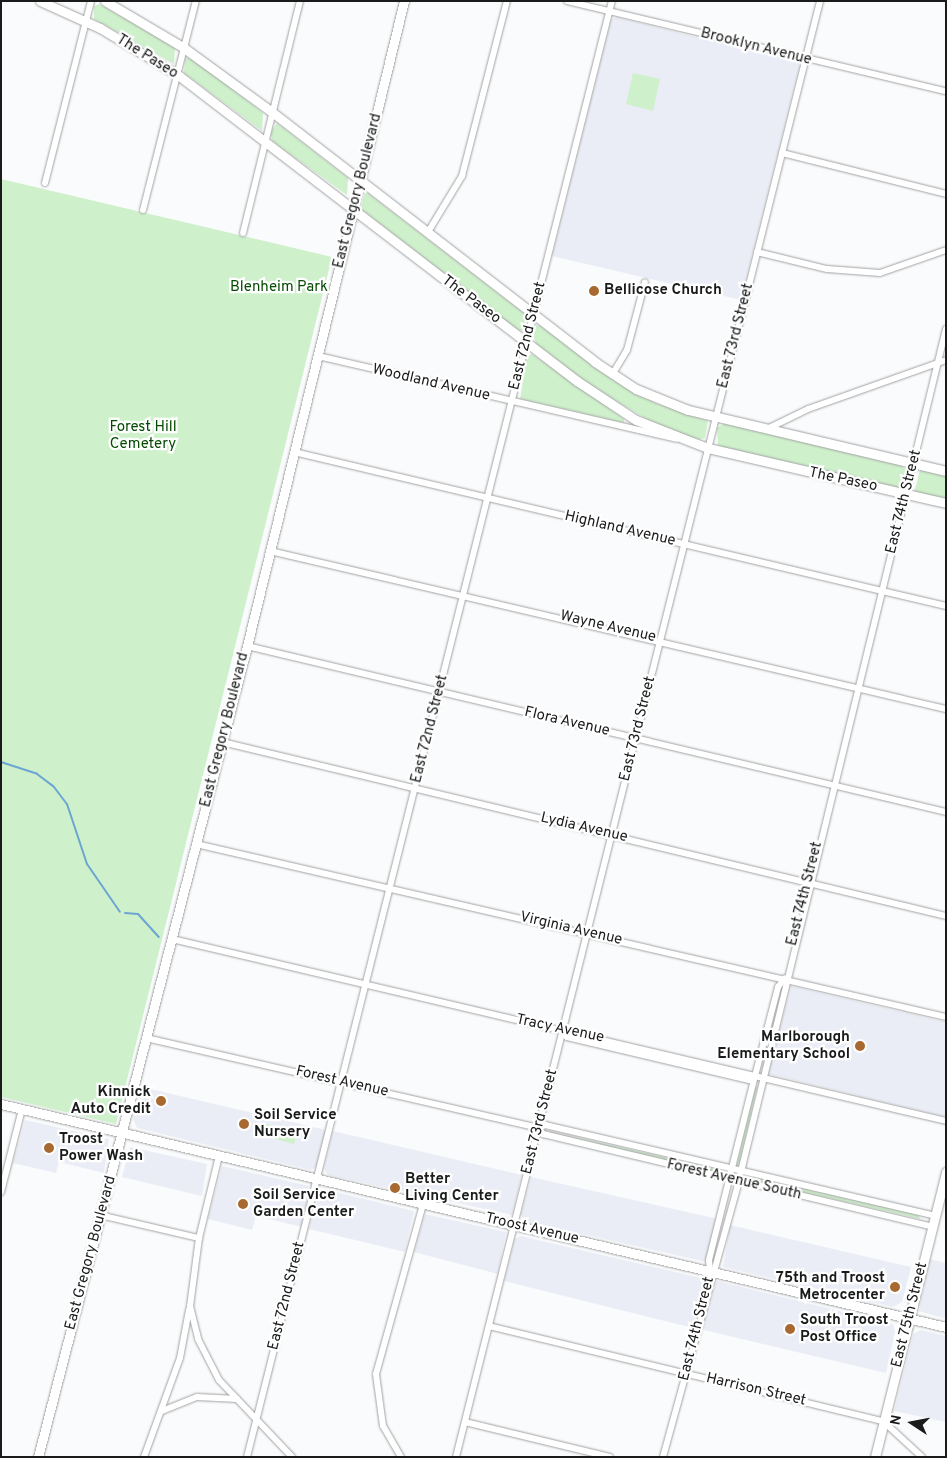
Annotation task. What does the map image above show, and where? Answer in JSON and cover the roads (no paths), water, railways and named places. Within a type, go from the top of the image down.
[{"type":"main road","name":"The Paseo","points":[[40,1],[86,21],[178,75],[526,342],[610,404],[690,442],[708,448],[946,504]]},
{"type":"main road","name":"The Paseo","points":[[104,1],[184,48],[272,112],[612,375],[654,398],[716,417],[946,471]]},
{"type":"main road","name":"East Gregory Boulevard","points":[[38,1457],[247,646],[404,1]]},
{"type":"main road","name":"Troost Avenue","points":[[1,1104],[946,1327]]},
{"type":"main road","name":"East 75th Street","points":[[875,1457],[946,1172]]},
{"type":"street","points":[[45,184],[91,1]]},
{"type":"street","points":[[143,210],[196,1]]},
{"type":"street","points":[[242,233],[300,1]]},
{"type":"street","points":[[428,232],[462,176],[507,1]]},
{"type":"street","name":"Brooklyn Avenue","points":[[567,1],[946,91]]},
{"type":"street","name":"East 72nd Street","points":[[248,1457],[316,1178],[440,692],[486,497],[612,1]]},
{"type":"street","name":"East 73rd Street","points":[[456,1457],[820,1]]},
{"type":"street","points":[[782,153],[946,194]]},
{"type":"street","points":[[757,252],[827,269],[880,272],[946,250]]},
{"type":"street","points":[[612,375],[627,350],[645,282]]},
{"type":"street","name":"East 74th Street","points":[[663,1457],[686,1373],[710,1271],[718,1264],[786,989],[784,978],[946,330]]},
{"type":"street","name":"Woodland Avenue","points":[[318,356],[690,442]]},
{"type":"street","points":[[766,430],[808,409],[946,360]]},
{"type":"street","name":"Highland Avenue","points":[[294,452],[946,606]]},
{"type":"street","name":"Wayne Avenue","points":[[270,551],[661,639],[946,708]]},
{"type":"street","name":"Flora Avenue","points":[[247,646],[946,812]]},
{"type":"street","name":"Lydia Avenue","points":[[222,742],[612,834],[946,916]]},
{"type":"street","name":"Virginia Avenue","points":[[196,844],[391,887],[946,1017]]},
{"type":"street","name":"Tracy Avenue","points":[[172,939],[563,1031],[751,1072],[755,1076],[946,1121]]},
{"type":"street","points":[[710,1271],[709,1260],[755,1076],[778,987],[784,978]]},
{"type":"street","name":"Forest Avenue","points":[[146,1038],[341,1081],[538,1128]]},
{"type":"street","points":[[1,1192],[22,1109]]},
{"type":"street","points":[[538,1128],[545,1126],[935,1216]]},
{"type":"street","name":"Forest Avenue South","points":[[538,1128],[543,1134],[932,1226]]},
{"type":"street","points":[[144,1457],[162,1411],[190,1306],[199,1238],[219,1156]]},
{"type":"street","points":[[400,1457],[383,1426],[376,1374],[423,1204]]},
{"type":"street","points":[[100,1215],[199,1238]]},
{"type":"street","points":[[190,1306],[207,1360],[237,1399],[292,1457]]},
{"type":"street","name":"Harrison Street","points":[[489,1326],[884,1421],[922,1457]]},
{"type":"street","points":[[162,1411],[197,1397],[237,1399]]},
{"type":"street","points":[[465,1422],[610,1457]]},
{"type":"waterway","points":[[1,762],[37,774],[54,787],[67,804],[87,864],[120,912]]},
{"type":"waterway","points":[[125,913],[138,914],[159,937]]},
{"type":"place","name":"Bellicose Church","points":[[594,291]]},
{"type":"place","name":"Marlborough Elementary School","points":[[860,1046]]},
{"type":"place","name":"Kinnick Auto Credit","points":[[161,1101]]},
{"type":"place","name":"Soil Service Nursery","points":[[244,1124]]},
{"type":"place","name":"Troost Power Wash","points":[[49,1148]]},
{"type":"place","name":"Better Living Center","points":[[395,1188]]},
{"type":"place","name":"Soil Service Garden Center","points":[[243,1204]]},
{"type":"place","name":"75th and Troost Metrocenter","points":[[895,1287]]},
{"type":"place","name":"South Troost Post Office","points":[[790,1329]]},
{"type":"park label","name":"Blenheim Park","points":[[279,288]]},
{"type":"park label","name":"Forest Hill Cemetery","points":[[143,436]]}]
